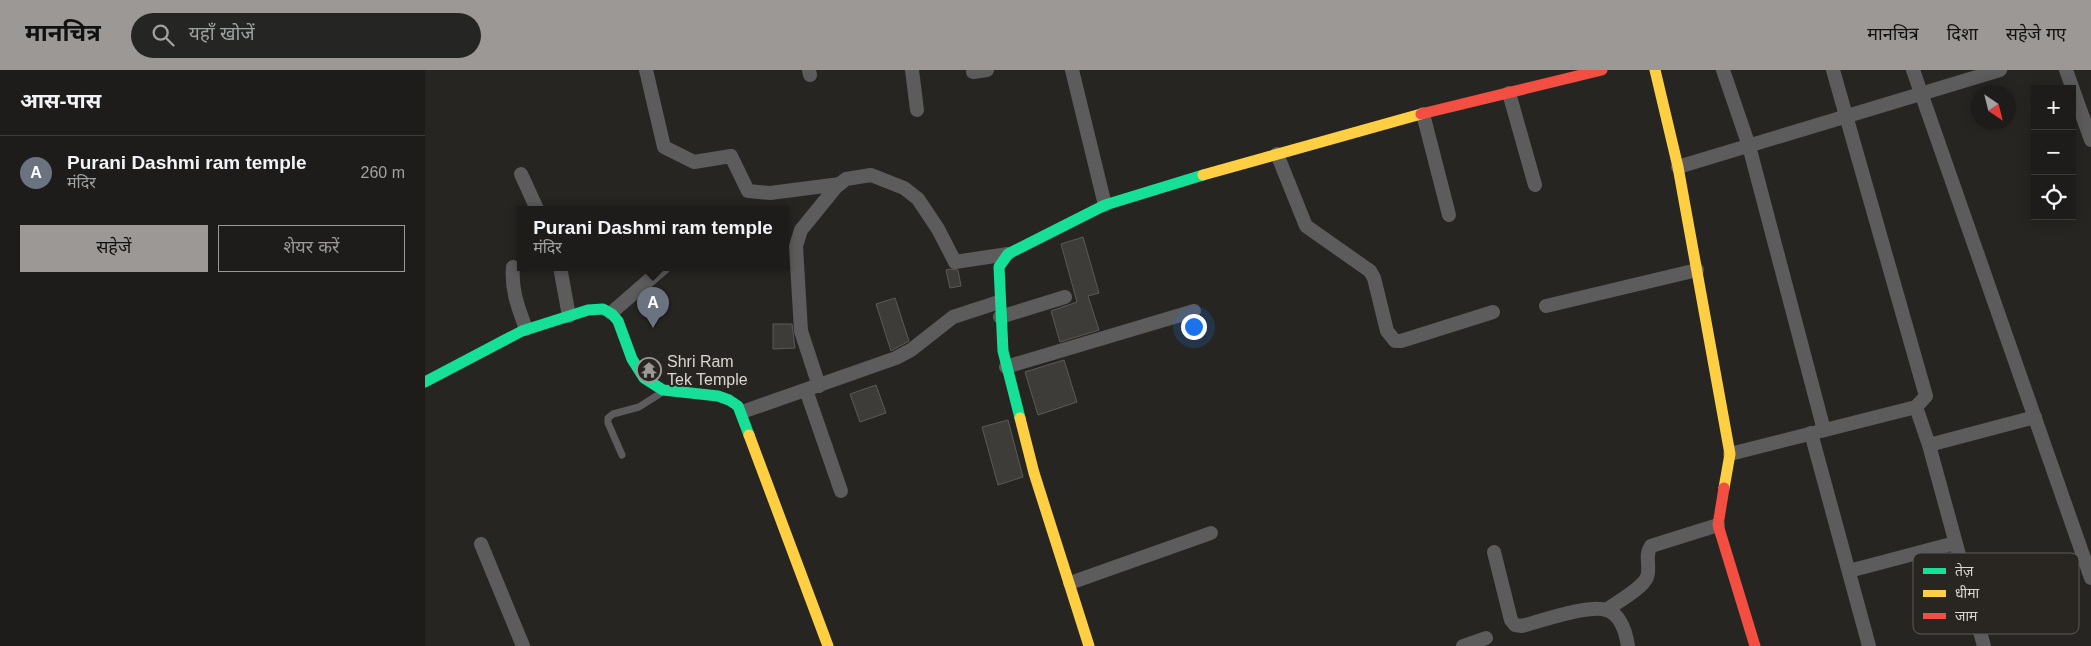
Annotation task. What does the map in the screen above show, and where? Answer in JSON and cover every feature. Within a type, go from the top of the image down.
[{"type":"street","points":[[646,70],[664,147],[694,162],[731,156],[748,191],[770,193],[839,184],[858,176],[871,175],[904,188],[918,199],[938,229],[955,262],[1008,254]]},
{"type":"street","points":[[912,70],[917,110]]},
{"type":"street","points":[[1072,70],[1105,205]]},
{"type":"street","points":[[1089,646],[1034,474],[1006,367],[1000,317],[999,268],[1008,254],[1020,246],[1105,205],[1277,154],[1423,114],[1602,70]]},
{"type":"street","points":[[1655,70],[1678,167],[1730,454],[1718,526],[1755,646]]},
{"type":"street","points":[[1723,70],[1749,146],[1818,431],[1849,571],[1869,646]]},
{"type":"street","points":[[1730,454],[1916,407],[1926,396],[1833,70]]},
{"type":"street","points":[[1913,70],[2091,578]]},
{"type":"street","points":[[1678,167],[2000,70]]},
{"type":"street","points":[[2066,70],[2091,140]]},
{"type":"street","points":[[1509,93],[1535,185]]},
{"type":"street","points":[[1423,114],[1449,216]]},
{"type":"street","points":[[1277,154],[1306,226],[1314,234],[1364,266],[1374,278],[1387,331],[1395,341],[1401,341],[1493,312]]},
{"type":"street","points":[[521,174],[536,206]]},
{"type":"street","points":[[839,184],[801,230],[796,246],[801,331],[812,388],[841,491]]},
{"type":"street","points":[[513,267],[512,284],[514,295],[526,329]]},
{"type":"street","points":[[1546,306],[1697,270]]},
{"type":"street","points":[[561,271],[569,316]]},
{"type":"street","points":[[611,313],[659,271]]},
{"type":"street","points":[[1000,317],[1065,296]]},
{"type":"street","points":[[742,412],[909,352],[953,317],[999,302]]},
{"type":"street","points":[[425,382],[441,376],[526,329],[592,309],[604,308],[617,320],[631,360],[651,384],[664,391],[680,395],[720,394],[730,398],[742,412],[828,646]]},
{"type":"street","points":[[1006,367],[1194,312]]},
{"type":"street","points":[[1916,407],[1929,445],[1958,553]]},
{"type":"street","points":[[1929,445],[2035,416]]},
{"type":"street","points":[[1494,552],[1511,620],[1515,625],[1522,626],[1589,610],[1607,610],[1643,583],[1647,577],[1647,552],[1651,546],[1718,526]]},
{"type":"street","points":[[1070,584],[1211,533]]},
{"type":"street","points":[[1917,553],[1955,543]]},
{"type":"street","points":[[481,544],[523,646]]},
{"type":"street","points":[[1849,571],[1913,554]]},
{"type":"street","points":[[1607,610],[1617,618],[1626,634],[1628,646]]},
{"type":"street","points":[[1463,646],[1486,638]]},
{"type":"lane","points":[[622,455],[608,423],[608,418],[613,414],[639,407],[664,391]]},
{"type":"building","points":[[1083,237],[1099,293],[1088,296],[1099,330],[1060,342],[1051,311],[1077,302],[1061,244]]},
{"type":"building","points":[[946,270],[958,270],[961,286],[950,288]]},
{"type":"building","points":[[895,298],[909,341],[891,351],[876,304]]},
{"type":"building","points":[[773,324],[792,324],[795,348],[773,349]]},
{"type":"building","points":[[1064,360],[1077,402],[1038,415],[1025,372]]},
{"type":"building","points":[[876,385],[886,413],[860,422],[850,394]]},
{"type":"building","points":[[1008,420],[1023,477],[998,485],[982,427]]},
{"type":"traffic: fast","points":[[1020,418],[1003,351],[999,267],[1008,254],[1105,205],[1203,175]]},
{"type":"traffic: fast","points":[[425,382],[522,331],[588,310],[603,309],[612,314],[618,321],[632,359],[644,378],[663,390],[718,396],[729,400],[738,406],[749,435]]},
{"type":"traffic: slow","points":[[1655,70],[1678,167],[1730,454],[1724,488]]},
{"type":"traffic: slow","points":[[1203,175],[1421,114]]},
{"type":"traffic: slow","points":[[1020,418],[1034,473],[1089,646]]},
{"type":"traffic: slow","points":[[749,435],[828,646]]},
{"type":"traffic: jam","points":[[1421,114],[1602,70]]},
{"type":"traffic: jam","points":[[1724,488],[1718,525],[1755,646]]},
{"type":"place","name":"Purani Dashmi ram temple","points":[[653,328]]},
{"type":"place","name":"Shri Ram Tek Temple","points":[[649,370]]}]
